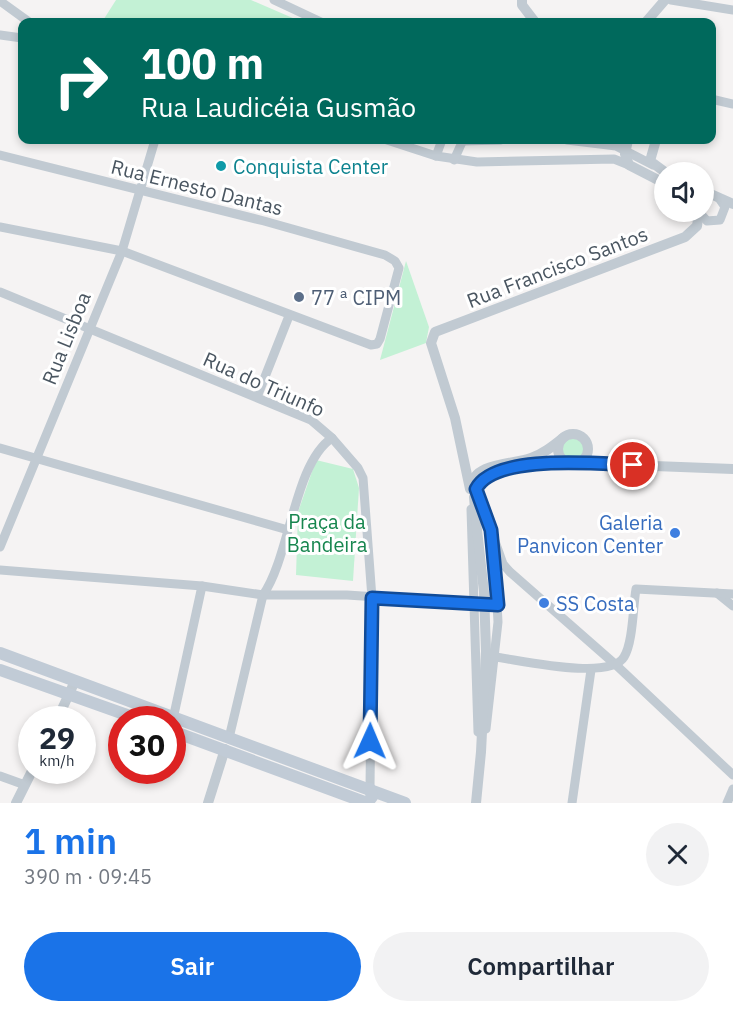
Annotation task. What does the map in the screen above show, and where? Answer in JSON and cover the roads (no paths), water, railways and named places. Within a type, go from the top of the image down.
[{"type":"main road","points":[[0,653],[75,681],[131,706]]},
{"type":"main road","points":[[0,670],[108,708]]},
{"type":"main road","points":[[186,730],[345,779],[405,803]]},
{"type":"main road","points":[[227,744],[339,793],[368,803],[372,797],[370,789]]},
{"type":"main road","points":[[339,793],[339,785],[345,779]]},
{"type":"street","points":[[274,0],[311,18]]},
{"type":"street","points":[[0,1],[23,18]]},
{"type":"street","points":[[650,18],[665,1],[733,10]]},
{"type":"street","points":[[519,2],[532,18]]},
{"type":"street","points":[[0,35],[18,37]]},
{"type":"street","points":[[716,100],[733,104]]},
{"type":"street","name":"Rua Lisboa","points":[[0,547],[122,251],[154,144]]},
{"type":"street","points":[[399,144],[436,156],[477,162],[614,159],[654,178]]},
{"type":"street","points":[[436,156],[440,144]]},
{"type":"street","points":[[454,160],[461,144]]},
{"type":"street","points":[[626,145],[652,161],[655,144]]},
{"type":"street","points":[[626,145],[629,165]]},
{"type":"street","name":"Rua Ernesto Dantas","points":[[0,155],[385,255],[395,261],[399,268],[377,344],[362,342],[289,316]]},
{"type":"street","points":[[714,196],[733,204]]},
{"type":"street","points":[[714,220],[720,220],[725,207],[717,197]]},
{"type":"street","name":"Rua Francisco Santos","points":[[476,486],[432,347],[431,341],[435,332],[685,237],[693,232],[697,222]]},
{"type":"street","points":[[0,227],[122,251],[289,316],[257,397]]},
{"type":"street","name":"Rua do Triunfo","points":[[0,292],[310,420],[332,438],[358,468],[363,478],[372,598],[370,789]]},
{"type":"street","points":[[479,769],[471,603],[475,474],[482,470],[531,458],[544,452],[563,438],[575,434],[586,441],[587,454],[573,463]]},
{"type":"street","points":[[208,803],[227,744],[263,595],[273,581],[313,460],[324,443],[332,438]]},
{"type":"street","points":[[563,438],[559,452],[573,463]]},
{"type":"street","points":[[0,448],[288,531]]},
{"type":"street","points":[[476,486],[522,467],[549,463],[733,469]]},
{"type":"street","points":[[476,486],[474,505],[491,654]]},
{"type":"street","points":[[476,486],[503,564],[510,572],[616,665],[733,775]]},
{"type":"street","points":[[476,803],[498,605],[491,530]]},
{"type":"street","points":[[0,570],[202,586],[263,595],[347,595],[498,605]]},
{"type":"street","points":[[177,706],[202,586]]},
{"type":"street","points":[[491,654],[591,670],[616,665],[626,653],[636,589],[733,594]]},
{"type":"street","points":[[717,593],[733,606]]},
{"type":"street","points":[[572,803],[591,670]]},
{"type":"street","points":[[63,706],[75,681]]},
{"type":"street","points":[[0,776],[25,785],[16,803]]},
{"type":"street","points":[[727,803],[733,789]]},
{"type":"place","name":"Conquista Center","points":[[221,166]]},
{"type":"place","name":"77 ª CIPM","points":[[299,297]]},
{"type":"place","name":"Galeria Panvicon Center","points":[[675,533]]},
{"type":"place","name":"SS Costa","points":[[544,603]]},
{"type":"park label","name":"Praça da Bandeira","points":[[327,532]]}]
